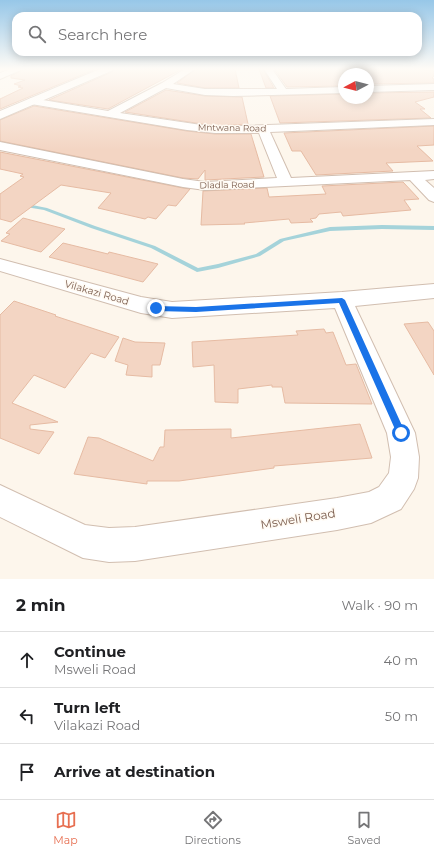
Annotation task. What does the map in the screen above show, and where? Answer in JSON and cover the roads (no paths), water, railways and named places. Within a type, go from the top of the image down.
[{"type":"street","points":[[0,115],[45,96]]},
{"type":"street","points":[[109,114],[144,96]]},
{"type":"street","name":"Mntwana Road","points":[[31,102],[197,128],[222,130],[434,122]]},
{"type":"street","points":[[263,129],[286,183]]},
{"type":"street","name":"Dladla Road","points":[[0,146],[197,185],[213,186],[286,183],[434,175]]},
{"type":"street","points":[[414,176],[434,197]]},
{"type":"street","name":"Vilakazi Road","points":[[0,265],[156,308],[196,310],[342,300],[434,291]]},
{"type":"street","name":"Msweli Road","points":[[0,501],[83,541],[109,545],[135,544],[337,514],[371,507],[390,498],[403,478],[405,457],[401,433],[342,300]]},
{"type":"waterway","points":[[22,205],[45,209],[153,247],[197,270],[258,255],[282,240],[330,229],[382,227],[434,228]]}]
